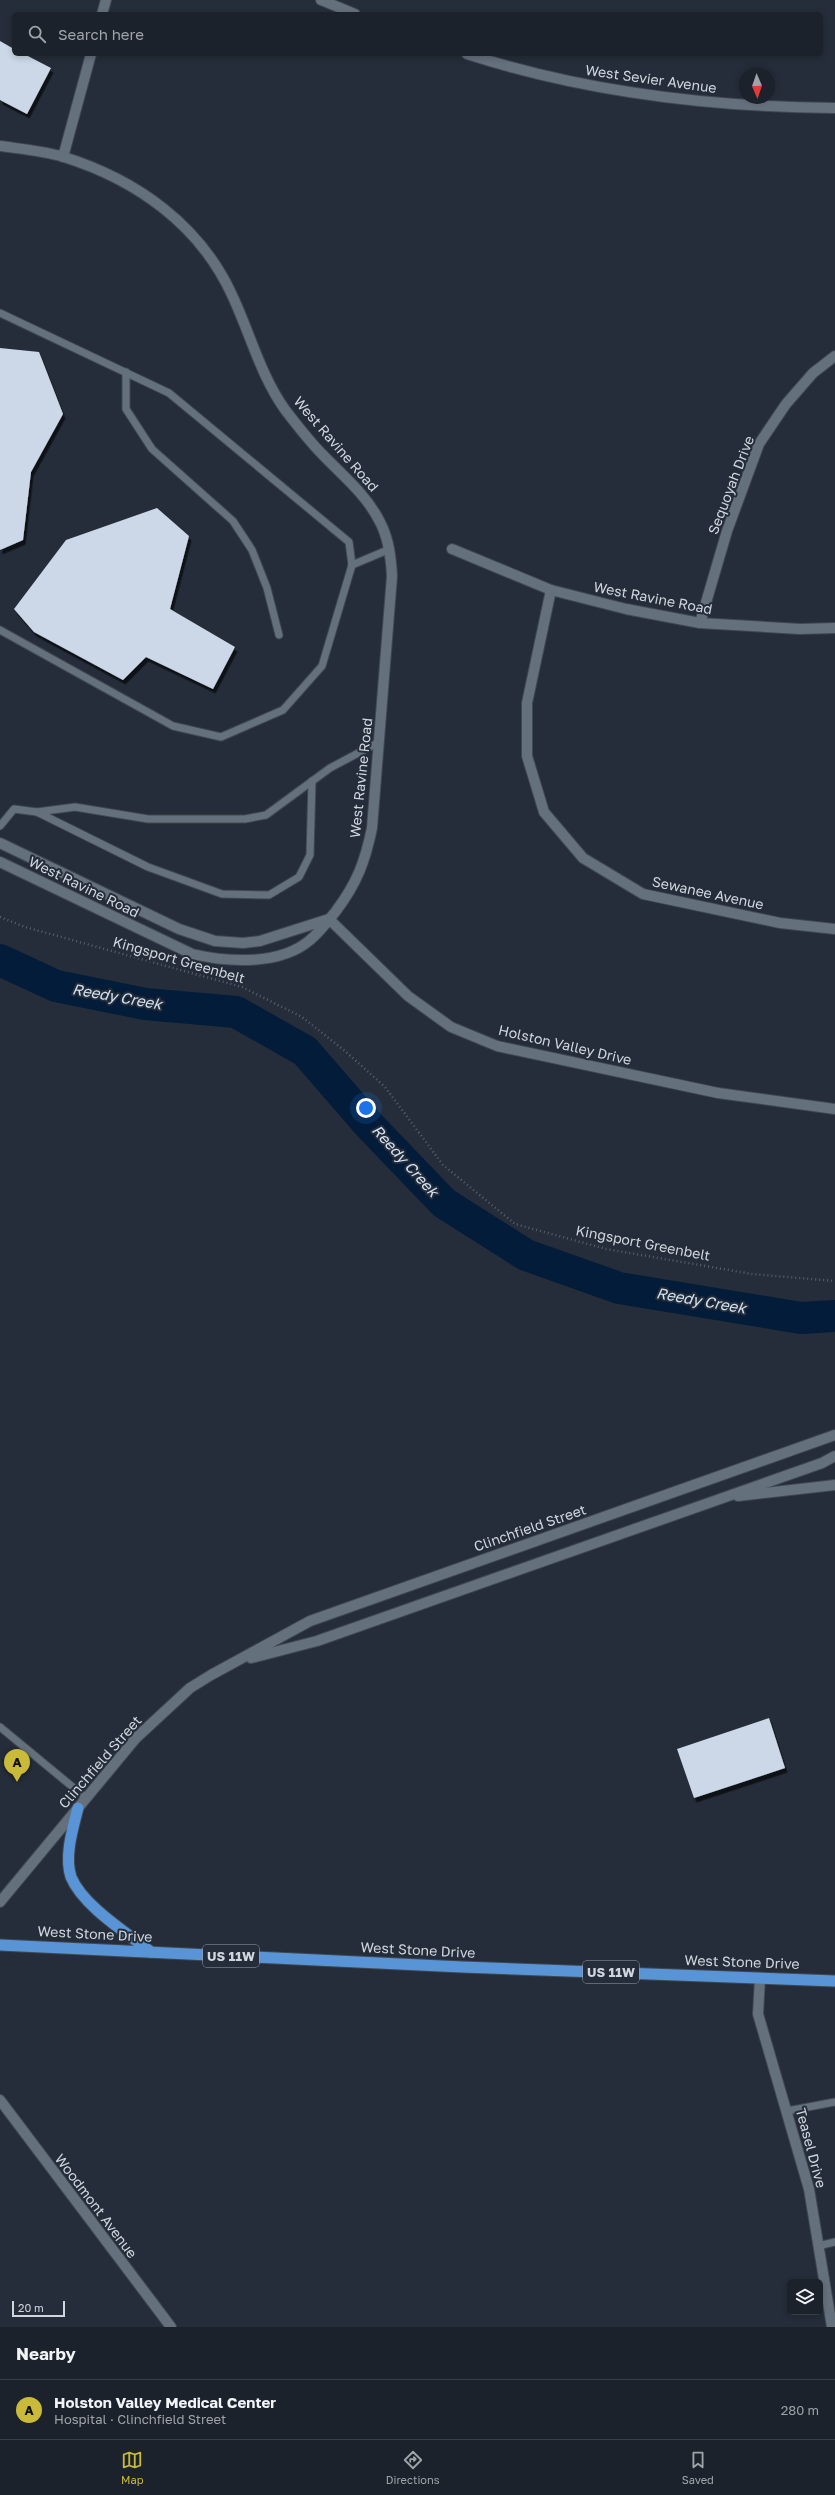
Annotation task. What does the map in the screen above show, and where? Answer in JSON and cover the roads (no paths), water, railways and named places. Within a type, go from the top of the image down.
[{"type":"highway","points":[[78,1808],[71,1832],[69,1860],[71,1876],[82,1896],[151,1952]]},
{"type":"highway","name":"West Stone Drive","points":[[0,1945],[462,1967],[835,1981]]},
{"type":"street","points":[[103,12],[106,0]]},
{"type":"street","points":[[321,0],[350,12]]},
{"type":"street","points":[[63,157],[90,56]]},
{"type":"street","name":"West Sevier Avenue","points":[[475,56],[577,83],[668,98],[775,108],[835,108]]},
{"type":"street","name":"West Ravine Road","points":[[0,146],[63,157],[119,178],[171,213],[206,251],[232,295],[266,376],[285,410],[321,453],[363,494],[381,523],[390,549],[392,576],[391,606],[372,828],[366,860],[352,890],[330,919],[309,941],[287,952],[246,960],[211,958],[175,946],[0,862]]},
{"type":"street","name":"Sequoyah Drive","points":[[700,623],[727,531],[759,444],[786,404],[813,373],[835,356]]},
{"type":"street","name":"West Ravine Road","points":[[452,549],[551,590],[626,609],[700,623],[800,629],[835,628]]},
{"type":"street","name":"Sewanee Avenue","points":[[551,590],[527,703],[527,756],[544,812],[549,818],[583,858],[643,894],[780,923],[835,929]]},
{"type":"street","name":"West Ravine Road","points":[[0,843],[179,929],[215,941],[243,943],[260,941],[330,919]]},
{"type":"street","name":"Holston Valley Drive","points":[[330,919],[408,996],[451,1026],[497,1046],[718,1093],[835,1109]]},
{"type":"street","name":"Clinchfield Street","points":[[0,1902],[136,1738],[190,1688],[239,1660],[310,1621],[835,1435]]},
{"type":"street","name":"Clinchfield Street","points":[[239,1660],[317,1641],[822,1463],[835,1456]]},
{"type":"street","points":[[721,1498],[835,1485]]},
{"type":"street","name":"Teasel Drive","points":[[760,1978],[758,2014],[809,2189],[832,2327]]},
{"type":"street","name":"Woodmont Avenue","points":[[0,2100],[171,2327]]},
{"type":"lane","points":[[0,313],[169,393],[350,542],[352,565],[322,666],[284,710],[221,737],[173,726],[0,630]]},
{"type":"lane","points":[[126,372],[126,410],[152,449],[233,521],[252,550],[267,588],[279,635]]},
{"type":"lane","points":[[352,565],[390,549]]},
{"type":"lane","points":[[0,826],[14,809],[36,812],[75,807],[148,819],[245,819],[266,815],[330,768],[379,742]]},
{"type":"lane","points":[[36,812],[148,867],[222,894],[269,895],[299,877],[310,855],[312,781]]},
{"type":"lane","points":[[0,1727],[86,1798]]},
{"type":"lane","points":[[787,2111],[835,2102]]},
{"type":"lane","points":[[818,2246],[835,2242]]},
{"type":"waterway","name":"Reedy Creek","points":[[0,960],[56,986],[145,1004],[236,1012],[305,1051],[370,1126],[444,1203],[526,1255],[619,1288],[801,1318],[835,1316]]},
{"type":"place","name":"Holston Valley Medical Center","points":[[17,1782]]}]
